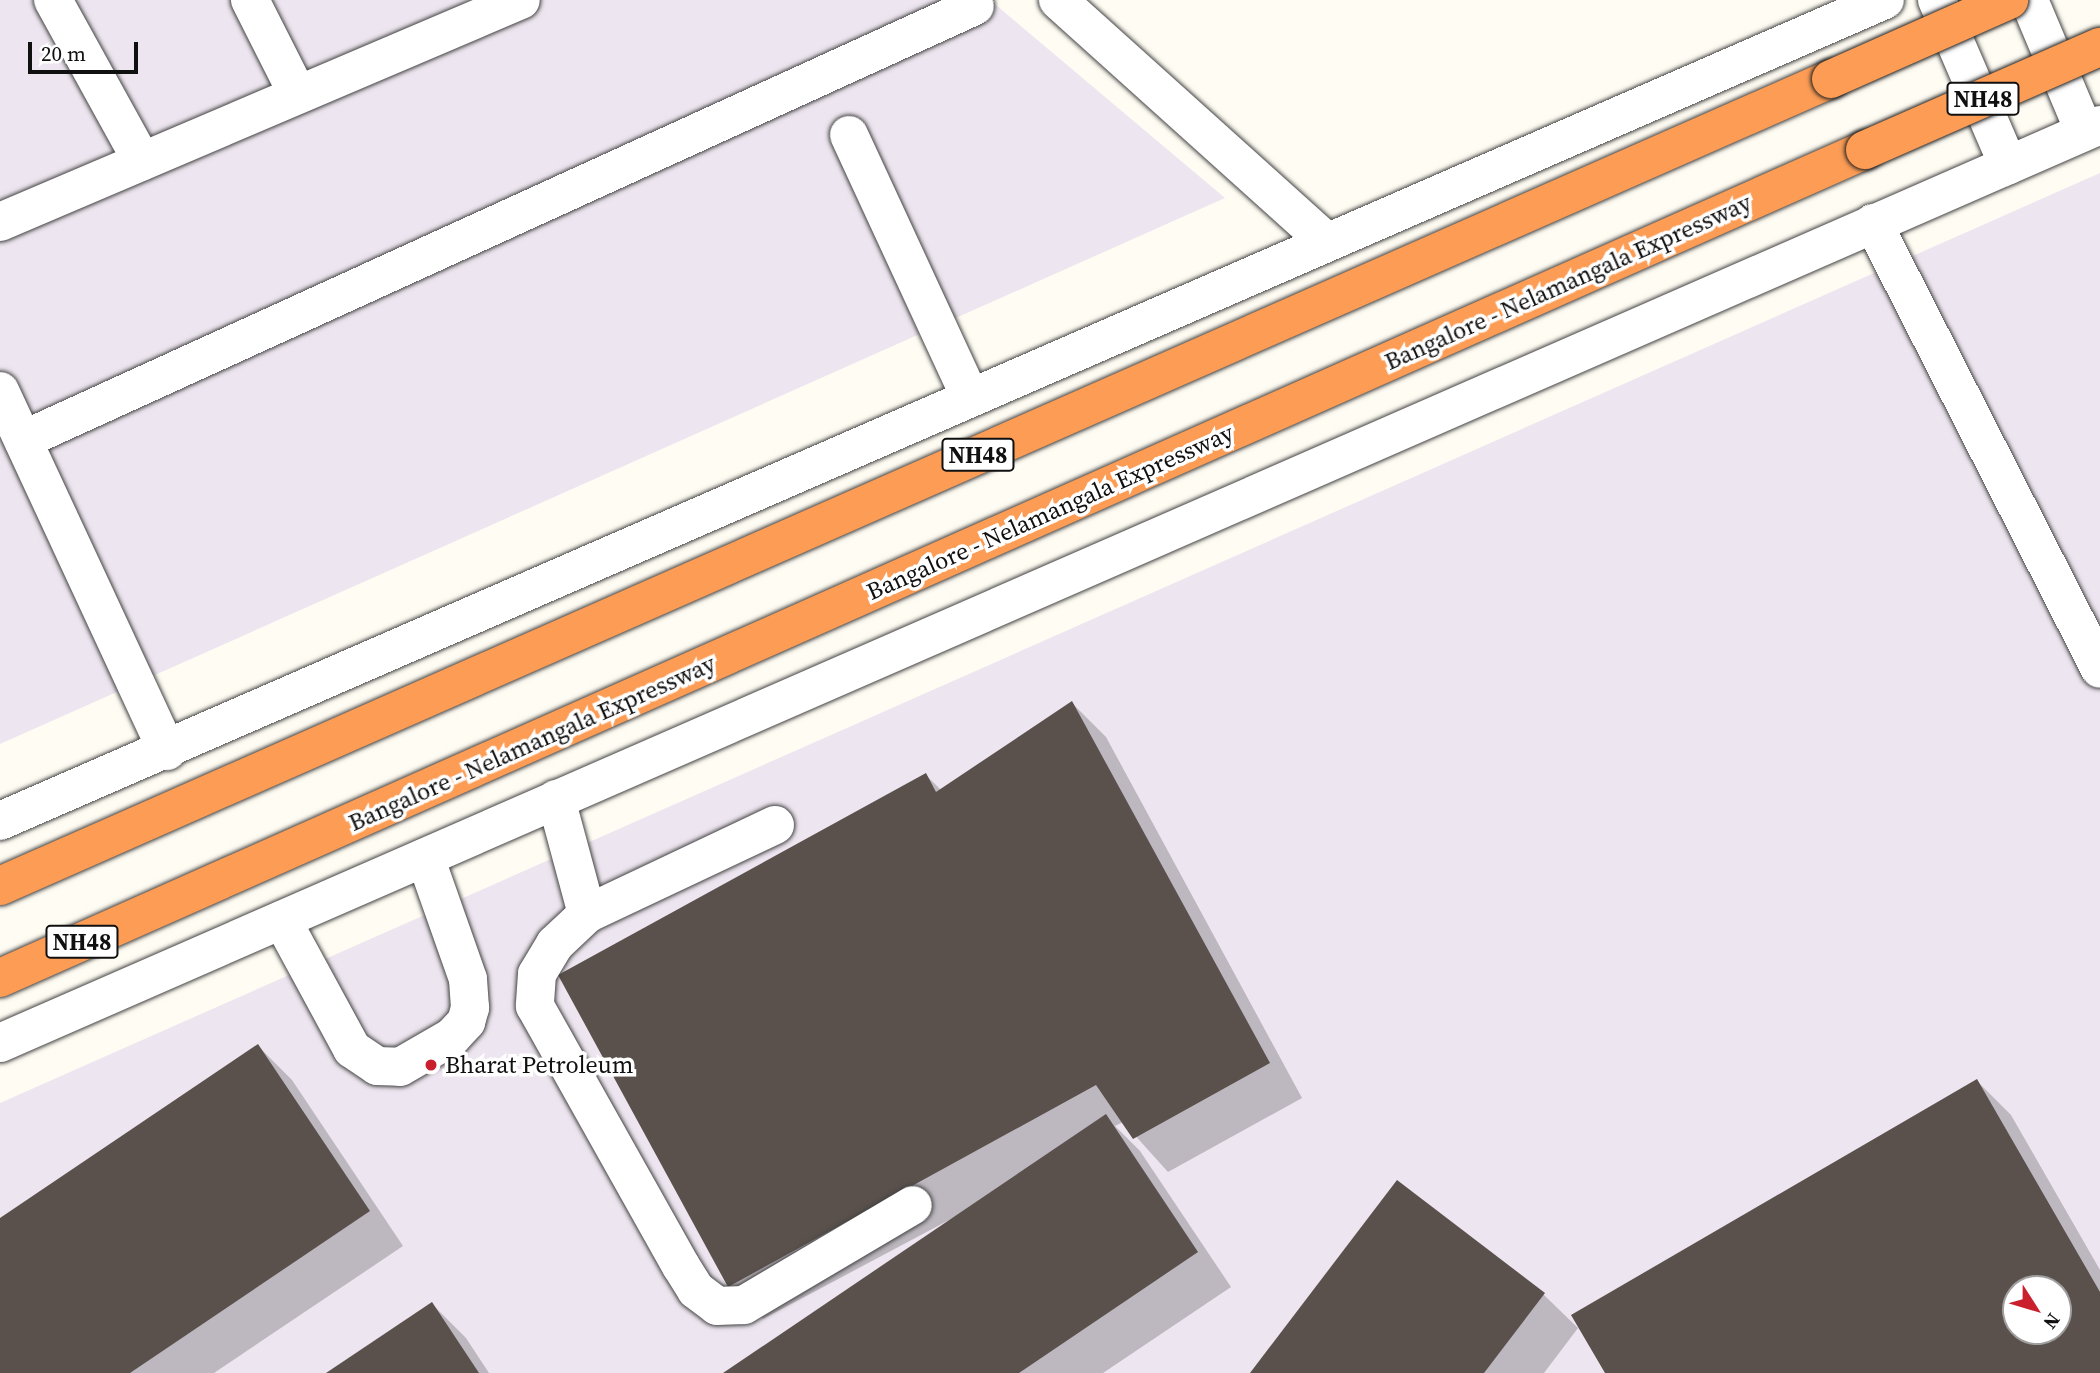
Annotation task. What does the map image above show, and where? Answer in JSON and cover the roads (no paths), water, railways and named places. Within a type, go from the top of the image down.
[{"type":"highway","name":"NH48","points":[[0,886],[2009,0]]},
{"type":"highway","name":"Bangalore - Nelamangala Expressway","points":[[0,978],[2100,47]]},
{"type":"street","points":[[53,0],[142,161]]},
{"type":"street","points":[[250,0],[298,95]]},
{"type":"street","points":[[0,222],[521,0]]},
{"type":"street","points":[[1058,0],[1327,242]]},
{"type":"street","points":[[0,821],[167,751],[970,397],[1885,0]]},
{"type":"street","points":[[1937,0],[2008,165]]},
{"type":"street","points":[[0,1043],[2092,128],[2029,0]]},
{"type":"street","points":[[23,440],[975,6]]},
{"type":"street","points":[[849,135],[970,397]]},
{"type":"street","points":[[1873,223],[2100,669]]},
{"type":"street","points":[[0,391],[167,751]]},
{"type":"street","points":[[556,799],[587,914]]},
{"type":"street","points":[[775,825],[587,914],[555,944],[537,974],[535,1006],[696,1290],[717,1306],[744,1305],[913,1205]]},
{"type":"street","points":[[282,920],[352,1049],[377,1066],[400,1067],[452,1037],[466,1022],[470,1008],[468,979],[425,857]]},
{"type":"place","name":"Bharat Petroleum","points":[[431,1065]]}]
